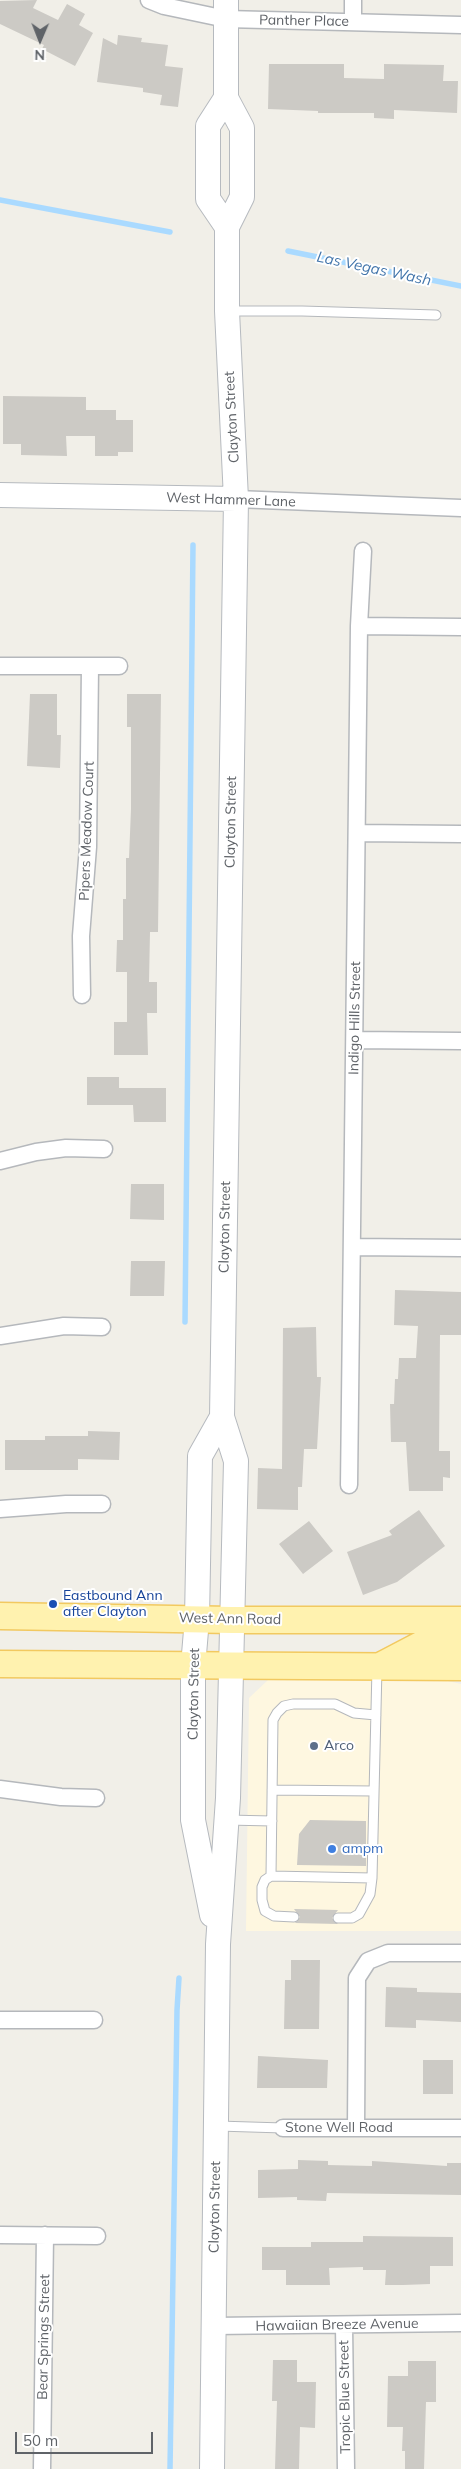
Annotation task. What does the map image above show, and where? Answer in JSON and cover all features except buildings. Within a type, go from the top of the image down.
[{"type":"main road","name":"West Ann Road","points":[[0,1616],[232,1620],[461,1620]]},
{"type":"main road","points":[[377,1667],[424,1643],[461,1641]]},
{"type":"main road","points":[[0,1664],[461,1667]]},
{"type":"street","name":"Panther Place","points":[[149,0],[164,6],[353,22],[461,25]]},
{"type":"street","points":[[353,0],[353,22]]},
{"type":"street","name":"Clayton Street","points":[[212,2469],[218,1944],[226,1820],[236,1461],[222,1417],[236,499],[227,311],[226,227],[242,197],[242,128],[226,98],[226,10]]},
{"type":"street","points":[[226,98],[208,126],[208,199],[226,227]]},
{"type":"street","name":"West Hammer Lane","points":[[0,495],[236,499],[461,508]]},
{"type":"street","name":"Indigo Hills Street","points":[[349,1485],[360,626],[363,551]]},
{"type":"street","points":[[360,626],[461,627]]},
{"type":"street","points":[[0,666],[119,666]]},
{"type":"street","name":"Pipers Meadow Court","points":[[82,995],[81,936],[88,848],[90,666]]},
{"type":"street","points":[[357,833],[461,834]]},
{"type":"street","points":[[355,1040],[461,1041]]},
{"type":"street","points":[[0,1162],[46,1151],[104,1149]]},
{"type":"street","points":[[352,1247],[461,1248]]},
{"type":"street","points":[[0,1336],[64,1326],[102,1327]]},
{"type":"street","name":"Clayton Street","points":[[218,1944],[192,1820],[193,1666],[197,1619],[200,1456],[222,1417]]},
{"type":"street","points":[[0,1509],[66,1504],[102,1504]]},
{"type":"street","points":[[0,1789],[61,1797],[96,1798]]},
{"type":"street","points":[[192,1820],[226,1820]]},
{"type":"street","points":[[356,2128],[357,1978],[368,1961],[388,1952],[461,1953]]},
{"type":"street","points":[[0,2020],[94,2020]]},
{"type":"street","name":"Stone Well Road","points":[[283,2128],[461,2128]]},
{"type":"street","points":[[0,2235],[97,2236]]},
{"type":"street","name":"Bear Springs Street","points":[[42,2469],[45,2235]]},
{"type":"street","name":"Hawaiian Breeze Avenue","points":[[213,2326],[344,2326],[461,2322]]},
{"type":"street","name":"Tropic Blue Street","points":[[344,2326],[346,2469]]},
{"type":"lane","points":[[227,311],[436,315]]},
{"type":"lane","points":[[338,1918],[352,1918],[359,1914],[370,1894],[372,1878],[377,1667]]},
{"type":"lane","points":[[271,1876],[273,1720],[284,1706],[293,1704],[336,1704],[363,1715],[376,1715]]},
{"type":"lane","points":[[272,1790],[374,1791]]},
{"type":"lane","points":[[226,1820],[272,1821]]},
{"type":"lane","points":[[294,1916],[274,1916],[265,1911],[262,1900],[262,1887],[265,1880],[271,1876],[372,1878]]},
{"type":"lane","name":"Stone Well Road","points":[[217,2126],[283,2128]]},
{"type":"shaded area","points":[[439,1679],[461,1684],[461,1931],[246,1931],[249,1698],[268,1680]]},
{"type":"waterway","name":"Las Vegas Wash","points":[[0,200],[170,232]]},
{"type":"waterway","name":"Las Vegas Wash","points":[[288,251],[461,286]]},
{"type":"waterway","points":[[185,1322],[193,545]]},
{"type":"waterway","points":[[170,2469],[179,1978]]},
{"type":"place","name":"Eastbound Ann after Clayton","points":[[53,1604]]},
{"type":"place","name":"Arco","points":[[314,1746]]},
{"type":"place","name":"ampm","points":[[332,1849]]}]
